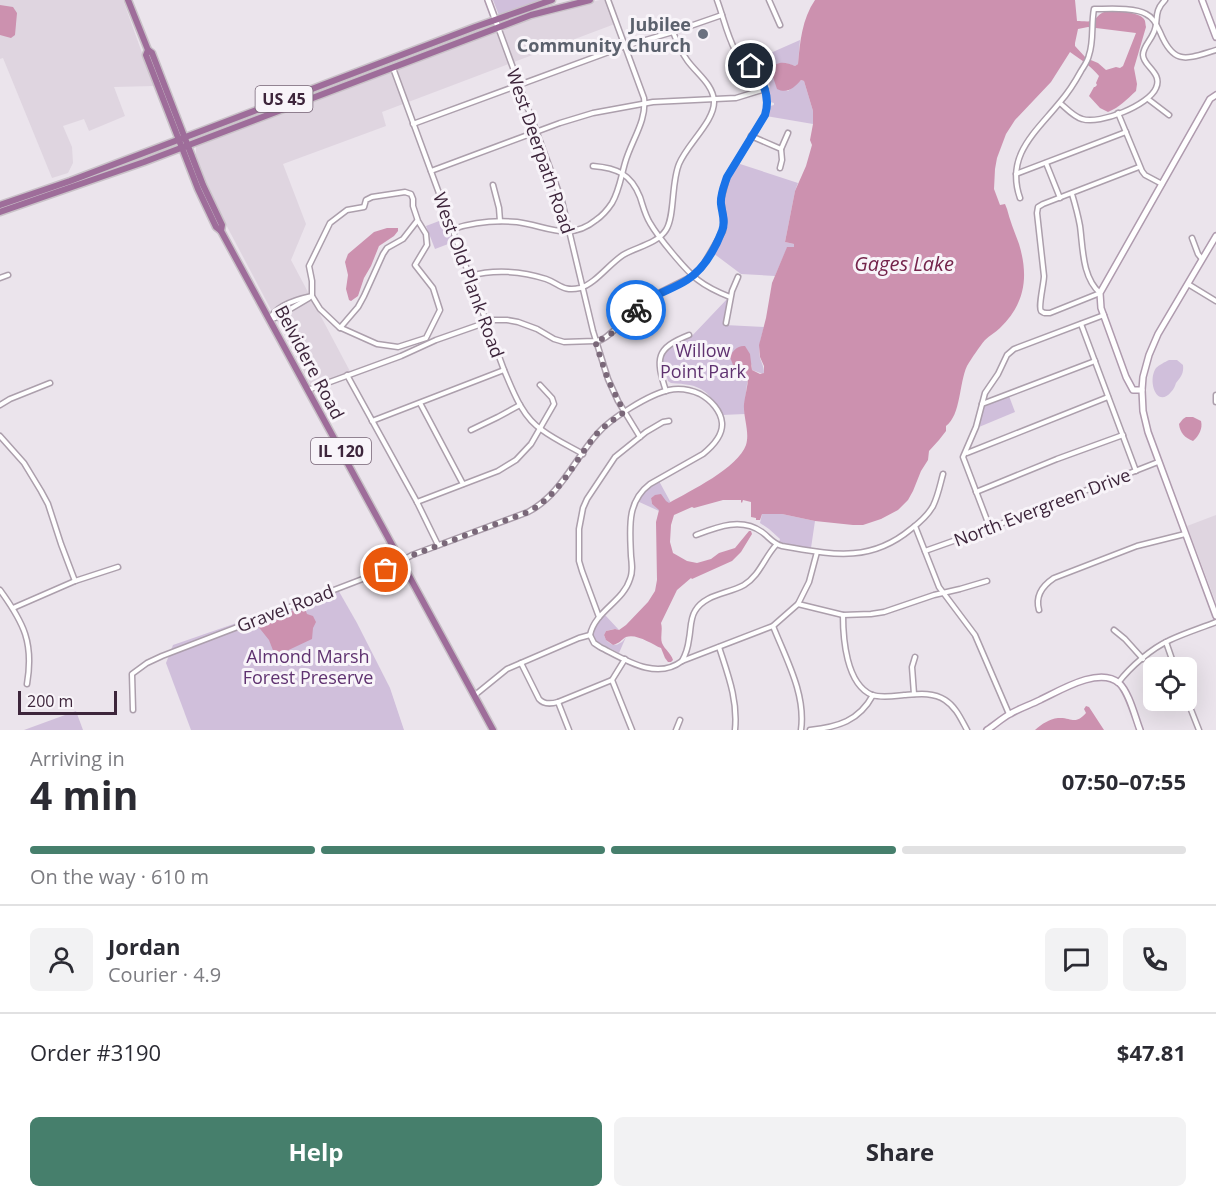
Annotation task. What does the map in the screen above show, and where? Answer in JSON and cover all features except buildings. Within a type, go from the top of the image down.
[{"type":"main road","name":"Belvidere Road","points":[[128,0],[148,50],[146,56],[181,138],[205,206],[270,319],[493,730]]},
{"type":"main road","name":"US 45","points":[[0,212],[144,162],[458,43],[497,23],[552,0]]},
{"type":"main road","name":"US 45","points":[[0,205],[70,181],[441,40],[497,23],[590,0]]},
{"type":"main road","points":[[441,40],[444,48]]},
{"type":"street","points":[[488,0],[497,23]]},
{"type":"street","points":[[453,229],[480,222],[500,221],[570,232],[592,224],[611,204],[619,186],[627,155],[643,119],[645,103],[608,0]]},
{"type":"street","points":[[308,390],[401,356],[436,340],[500,319],[528,326],[564,342],[601,340],[628,319],[645,300],[682,283],[698,272],[723,231],[721,200],[727,177],[766,111],[767,101],[765,89],[757,73],[736,52],[717,0]]},
{"type":"street","points":[[769,0],[780,25]]},
{"type":"street","points":[[1060,103],[1076,117],[1088,120],[1118,113],[1148,99],[1158,82],[1144,60],[1143,54],[1155,30],[1160,5],[1166,0]]},
{"type":"street","points":[[1202,0],[1216,37]]},
{"type":"street","points":[[1020,198],[1016,187],[1018,159],[1031,136],[1060,103],[1089,56],[1094,9],[1144,12],[1155,21],[1166,46],[1174,55],[1187,58],[1216,50]]},
{"type":"street","points":[[413,124],[625,46],[722,15]]},
{"type":"street","name":"West Deerpath Road","points":[[497,23],[562,201],[595,341],[608,380],[640,437]]},
{"type":"street","points":[[470,276],[504,271],[547,279],[567,289],[582,287],[622,256],[660,237],[665,231],[679,163],[706,124],[714,100],[707,83],[682,53],[673,32]]},
{"type":"street","name":"West Old Plank Road","points":[[393,67],[504,370],[520,405],[540,429],[583,454]]},
{"type":"street","points":[[430,171],[593,113],[645,103],[714,100],[743,96],[765,89]]},
{"type":"street","points":[[1142,390],[1133,390],[1131,387],[1099,304],[1100,293],[1210,99],[1216,94]]},
{"type":"street","points":[[1148,99],[1169,115]]},
{"type":"street","points":[[1118,113],[1139,167],[1145,175],[1162,184]]},
{"type":"street","points":[[780,168],[781,149],[788,132]]},
{"type":"street","points":[[1016,174],[1126,132]]},
{"type":"street","points":[[751,136],[781,149]]},
{"type":"street","points":[[1046,163],[1059,198]]},
{"type":"street","points":[[593,166],[622,172],[633,184],[648,220],[660,237],[698,280],[730,297]]},
{"type":"street","points":[[1100,293],[1047,314],[1043,312],[1040,307],[1044,285],[1038,207],[1139,167]]},
{"type":"street","points":[[493,185],[500,221]]},
{"type":"street","points":[[405,192],[411,194],[418,221],[426,234],[428,245],[415,265],[433,288],[440,310],[426,338],[398,347],[377,344],[340,328],[320,309],[312,296],[309,266],[330,223],[347,210],[364,207],[366,200],[372,197],[405,192]]},
{"type":"street","points":[[1072,194],[1078,217],[1084,261],[1092,285],[1100,293]]},
{"type":"street","points":[[340,328],[358,307],[387,248],[403,239],[418,221]]},
{"type":"street","points":[[1216,236],[1152,346],[1145,366],[1142,390],[1143,411],[1148,432],[1216,616]]},
{"type":"street","points":[[1192,238],[1198,254],[1203,259]]},
{"type":"street","points":[[0,278],[8,274]]},
{"type":"street","points":[[726,323],[730,297],[738,277]]},
{"type":"street","points":[[1188,284],[1216,301]]},
{"type":"street","points":[[270,319],[273,313],[296,300],[312,296]]},
{"type":"street","points":[[990,528],[963,457],[976,427],[985,393],[998,374],[1006,356],[1014,349],[1104,315]]},
{"type":"street","points":[[1081,324],[1136,471]]},
{"type":"street","points":[[689,335],[666,347],[659,364],[660,374],[666,391],[687,390],[706,398],[719,414],[722,422],[721,432],[714,444],[704,453],[650,484],[636,498],[631,510],[630,580],[620,597],[593,626],[590,635],[594,643],[646,668],[658,670],[672,668],[682,661],[773,626],[798,604],[809,582],[817,552]]},
{"type":"street","points":[[982,404],[1095,361]]},
{"type":"street","points":[[372,422],[504,370]]},
{"type":"street","points":[[347,375],[438,545]]},
{"type":"street","points":[[0,405],[50,383]]},
{"type":"street","points":[[417,502],[498,471],[516,460],[531,444],[554,404],[552,398],[540,385]]},
{"type":"street","name":"Gravel Road","points":[[133,710],[132,674],[147,663],[386,570],[405,558],[534,509],[563,482],[602,429],[624,412],[666,391]]},
{"type":"street","points":[[1216,395],[1216,402]]},
{"type":"street","points":[[966,453],[1108,397]]},
{"type":"street","points":[[420,403],[463,484]]},
{"type":"street","points":[[471,430],[520,405]]},
{"type":"street","points":[[599,617],[579,561],[581,515],[587,499],[611,462],[640,437],[669,420]]},
{"type":"street","points":[[976,492],[1123,435]]},
{"type":"street","points":[[0,436],[24,463],[41,490],[75,581]]},
{"type":"street","name":"North Evergreen Drive","points":[[925,551],[1158,462]]},
{"type":"street","points":[[696,535],[722,526],[740,524],[756,529],[776,544],[842,555],[862,553],[892,542],[915,526],[935,503],[943,474]]},
{"type":"street","points":[[915,526],[943,593],[975,635],[1009,714]]},
{"type":"street","points":[[1039,610],[1036,601],[1039,594],[1054,578],[1137,546],[1185,534]]},
{"type":"street","points":[[682,661],[689,641],[692,617],[698,607],[709,598],[742,586],[756,576],[776,544]]},
{"type":"street","points":[[12,608],[75,581],[118,567]]},
{"type":"street","points":[[798,604],[843,615],[865,615],[884,612],[987,580]]},
{"type":"street","points":[[0,590],[12,608],[28,643],[30,663],[27,684]]},
{"type":"street","points":[[843,615],[846,653],[859,684],[866,691],[873,695],[888,697],[929,694],[945,700],[957,712],[967,730]]},
{"type":"street","points":[[1145,657],[1166,642],[1216,622]]},
{"type":"street","points":[[773,626],[800,698],[803,718],[801,730]]},
{"type":"street","points":[[1114,630],[1143,659],[1118,683]]},
{"type":"street","points":[[474,696],[507,669],[590,635]]},
{"type":"street","points":[[1166,642],[1171,657]]},
{"type":"street","points":[[719,647],[733,690],[736,706],[735,730]]},
{"type":"street","points":[[914,694],[912,667],[915,657]]},
{"type":"street","points":[[522,663],[542,702],[550,704],[612,680],[625,659]]},
{"type":"street","points":[[987,730],[1009,714],[1084,679],[1108,679],[1118,683],[1126,693],[1140,730]]},
{"type":"street","points":[[612,680],[632,730]]},
{"type":"street","points":[[810,730],[830,727],[850,720],[863,711],[873,695]]},
{"type":"street","points":[[558,702],[568,730]]},
{"type":"street","points":[[1192,711],[1199,730]]},
{"type":"street","points":[[676,730],[680,720]]},
{"type":"shaded area","points":[[0,0],[123,0],[154,86],[114,87],[125,116],[89,131],[84,119],[63,126],[72,147],[73,163],[68,173],[52,178],[3,58],[0,59]]},
{"type":"shaded area","points":[[600,0],[612,0],[620,22],[382,112],[386,126],[283,164],[306,224],[291,260],[353,377],[314,391],[213,200],[196,157],[196,147],[200,143],[494,31],[565,8]]},
{"type":"shaded area","points":[[1216,515],[1216,603],[1187,526]]},
{"type":"green space","points":[[493,0],[549,0],[500,18]]},
{"type":"green space","points":[[800,40],[798,64],[795,66],[785,63],[777,64],[775,81],[788,91],[801,80],[804,81],[813,111],[813,124],[766,116],[770,106],[774,103],[770,102],[768,89],[770,87],[763,71],[765,69],[757,59]]},
{"type":"green space","points":[[737,163],[798,183],[785,242],[794,244],[794,247],[787,248],[775,276],[741,274],[713,253],[727,228],[724,197]]},
{"type":"green space","points":[[447,218],[456,241],[435,249],[426,226]]},
{"type":"green space","name":"Willow Point Park","points":[[728,298],[725,325],[764,327],[759,350],[764,373],[752,370],[752,364],[747,376],[745,414],[722,415],[712,399],[702,390],[690,385],[671,383],[665,371],[662,371],[661,362],[665,351],[675,342],[690,338]]},
{"type":"green space","points":[[1169,360],[1177,360],[1183,365],[1183,370],[1172,391],[1161,397],[1153,386],[1153,373],[1157,367]]},
{"type":"green space","points":[[1009,396],[1015,412],[979,427],[983,407]]},
{"type":"green space","points":[[659,481],[671,503],[654,496],[651,498],[652,504],[659,511],[637,501],[647,489]]},
{"type":"green space","points":[[762,514],[782,514],[815,521],[811,548],[779,542],[780,539],[760,523]]},
{"type":"green space","name":"Almond Marsh Forest Preserve","points":[[337,588],[390,688],[404,730],[191,730],[166,663],[173,645]]},
{"type":"green space","points":[[605,615],[619,630],[606,631],[604,635],[606,640],[612,645],[622,642],[626,637],[619,653],[596,641],[594,637],[595,626]]},
{"type":"green space","points":[[76,711],[83,730],[24,730]]},
{"type":"water","name":"Gages Lake","points":[[815,0],[1075,0],[1077,21],[1092,21],[1104,12],[1118,11],[1140,16],[1145,20],[1146,27],[1134,68],[1136,91],[1119,106],[1108,112],[1100,108],[1089,96],[1097,85],[1099,76],[1070,52],[1051,82],[1015,120],[1006,134],[997,158],[994,189],[1000,205],[1005,204],[1019,244],[1024,268],[1023,289],[1020,300],[1008,319],[985,340],[967,366],[957,407],[951,421],[946,426],[946,431],[929,451],[928,460],[908,500],[898,510],[863,525],[815,521],[782,514],[762,514],[760,520],[756,520],[751,517],[751,502],[743,500],[742,503],[741,500],[723,500],[692,507],[674,515],[670,542],[673,553],[687,561],[697,563],[711,559],[719,553],[735,548],[749,531],[752,534],[741,552],[732,561],[691,578],[677,590],[661,623],[662,643],[673,660],[668,662],[661,648],[644,640],[630,636],[613,645],[606,640],[604,635],[606,631],[619,630],[626,625],[648,602],[655,591],[657,580],[656,522],[659,510],[652,504],[651,498],[661,494],[669,503],[689,492],[734,462],[746,445],[744,404],[748,377],[733,365],[730,357],[740,346],[745,346],[750,354],[752,370],[760,374],[764,373],[759,345],[772,283],[787,247],[794,247],[794,244],[785,242],[795,191],[812,145],[810,140],[813,111],[804,81],[801,80],[784,91],[777,89],[771,71],[778,64],[785,63],[795,66],[798,64],[802,31]],"holes":[[[1088,27],[1136,33],[1123,66],[1120,68],[1106,70],[1098,63],[1086,58],[1075,46],[1078,29]]]},
{"type":"water","points":[[0,5],[13,7],[17,13],[15,35],[11,38],[0,35]]},
{"type":"water","points":[[387,228],[398,228],[398,231],[379,246],[358,296],[349,300],[346,289],[348,275],[345,262],[348,254],[374,232]]},
{"type":"water","points":[[1186,417],[1193,417],[1201,421],[1200,432],[1193,441],[1183,435],[1180,430],[1179,424]]},
{"type":"water","points":[[304,606],[307,614],[313,616],[316,622],[312,639],[278,655],[274,653],[269,640],[257,625]]},
{"type":"water","points":[[1086,706],[1104,730],[1035,730],[1055,719],[1079,719],[1086,713],[1084,709]]},
{"type":"way so far","points":[[386,570],[405,558],[528,512],[551,494],[568,475],[596,435],[624,412],[608,380],[595,341],[606,337],[636,310]]},
{"type":"place","name":"Jubilee Community Church","points":[[703,34]]},
{"type":"route","points":[[636,310],[645,300],[682,283],[698,272],[723,231],[721,200],[724,185],[765,115],[767,106],[762,81],[751,66]]}]
